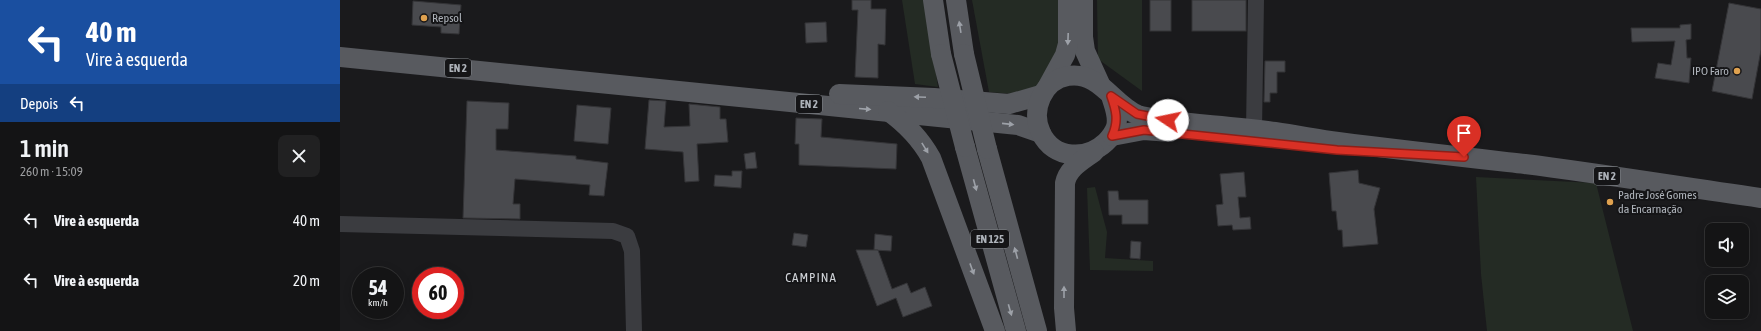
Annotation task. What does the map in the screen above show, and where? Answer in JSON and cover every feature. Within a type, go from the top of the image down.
[{"type":"main road","name":"EN 125","points":[[932,0],[941,54],[964,147],[1016,331]]},
{"type":"main road","name":"EN 125","points":[[956,0],[964,54],[987,149],[1037,331]]},
{"type":"main road","points":[[1041,134],[1037,112],[1045,90],[1065,55],[1068,44],[1068,0]]},
{"type":"main road","points":[[1066,331],[1064,308],[1065,184],[1067,176],[1072,170],[1108,140],[1116,128],[1117,119],[1116,110],[1086,51],[1083,37],[1083,0]]},
{"type":"main road","name":"EN 2","points":[[340,57],[575,79],[1018,125],[1041,134],[1049,144],[1059,151],[1070,155],[1082,155],[1093,152],[1108,140],[1144,130],[1337,150],[1453,156]]},
{"type":"main road","name":"EN 2","points":[[575,79],[841,95],[934,98],[1009,104],[1045,90],[1058,79],[1069,76],[1081,76],[1106,90],[1137,114],[1168,120],[1585,172],[1761,198]]},
{"type":"main road","points":[[888,111],[908,127],[924,146],[931,158],[994,331]]},
{"type":"street","points":[[1254,130],[1256,0]]},
{"type":"street","points":[[340,224],[613,231],[627,236],[632,251],[634,331]]},
{"type":"shaded area","points":[[902,0],[925,0],[938,87],[915,84]]},
{"type":"shaded area","points":[[972,0],[1061,0],[1060,37],[1055,64],[1034,89],[1015,94],[989,92]]},
{"type":"shaded area","points":[[1097,0],[1142,0],[1142,91],[1098,59]]},
{"type":"shaded area","points":[[1476,177],[1596,183],[1633,331],[1487,331],[1481,274]]},
{"type":"shaded area","points":[[1095,187],[1107,232],[1105,258],[1153,261],[1153,271],[1090,270],[1087,188]]},
{"type":"building","points":[[852,0],[871,0],[871,9],[886,9],[885,45],[878,44],[878,78],[855,77],[858,10],[852,10]]},
{"type":"building","points":[[1150,0],[1171,0],[1171,31],[1150,31]]},
{"type":"building","points":[[1192,0],[1246,0],[1246,31],[1192,31]]},
{"type":"building","points":[[413,1],[461,5],[459,34],[441,33],[441,27],[412,25]]},
{"type":"building","name":"IPO Faro","points":[[1729,3],[1761,9],[1761,50],[1752,99],[1712,91]]},
{"type":"building","points":[[826,22],[827,42],[806,43],[805,23]]},
{"type":"building","points":[[1691,24],[1691,39],[1686,40],[1687,58],[1691,58],[1689,83],[1655,78],[1658,63],[1671,65],[1675,41],[1632,42],[1631,28],[1680,28],[1680,25]]},
{"type":"building","points":[[1265,61],[1285,61],[1285,72],[1277,72],[1277,93],[1270,93],[1270,102],[1264,102]]},
{"type":"building","points":[[649,100],[666,101],[664,127],[690,126],[689,104],[720,107],[720,119],[726,119],[728,142],[697,144],[699,181],[685,182],[683,152],[645,149]]},
{"type":"building","points":[[467,101],[509,103],[508,129],[496,129],[496,150],[576,156],[576,159],[608,163],[604,196],[589,195],[590,185],[515,179],[513,204],[520,204],[520,219],[463,218]]},
{"type":"building","points":[[577,105],[611,108],[608,144],[574,141]]},
{"type":"building","points":[[796,118],[822,119],[821,137],[897,144],[896,169],[799,165],[799,144],[795,144]]},
{"type":"building","points":[[755,152],[757,168],[746,169],[744,154]]},
{"type":"building","points":[[1358,170],[1359,183],[1380,188],[1374,209],[1378,244],[1343,247],[1342,230],[1338,230],[1336,211],[1332,211],[1329,173]]},
{"type":"building","points":[[732,171],[742,171],[741,188],[714,186],[715,175],[732,176]]},
{"type":"building","points":[[1244,172],[1246,197],[1238,197],[1240,218],[1250,217],[1251,229],[1233,230],[1232,225],[1218,226],[1216,205],[1223,204],[1220,174]]},
{"type":"building","points":[[1108,191],[1118,191],[1119,200],[1148,200],[1148,224],[1122,224],[1122,215],[1109,215]]},
{"type":"building","points":[[794,233],[808,235],[806,247],[792,245]]},
{"type":"building","points":[[875,234],[892,236],[891,251],[874,250]]},
{"type":"building","points":[[1131,241],[1141,242],[1140,259],[1130,258]]},
{"type":"building","points":[[856,250],[878,250],[892,289],[907,283],[911,293],[925,287],[932,306],[903,317],[896,298],[877,306]]},
{"type":"place","name":"Repsol","points":[[424,18]]},
{"type":"place","name":"IPO Faro","points":[[1737,71]]},
{"type":"place","name":"Padre José Gomes da Encarnação","points":[[1610,202]]},
{"type":"district","name":"CAMPINA","points":[[811,277]]},
{"type":"route","points":[[1168,120],[1137,114],[1111,96],[1116,110],[1117,119],[1116,128],[1112,136],[1144,130],[1157,130],[1337,150],[1464,157]]}]
